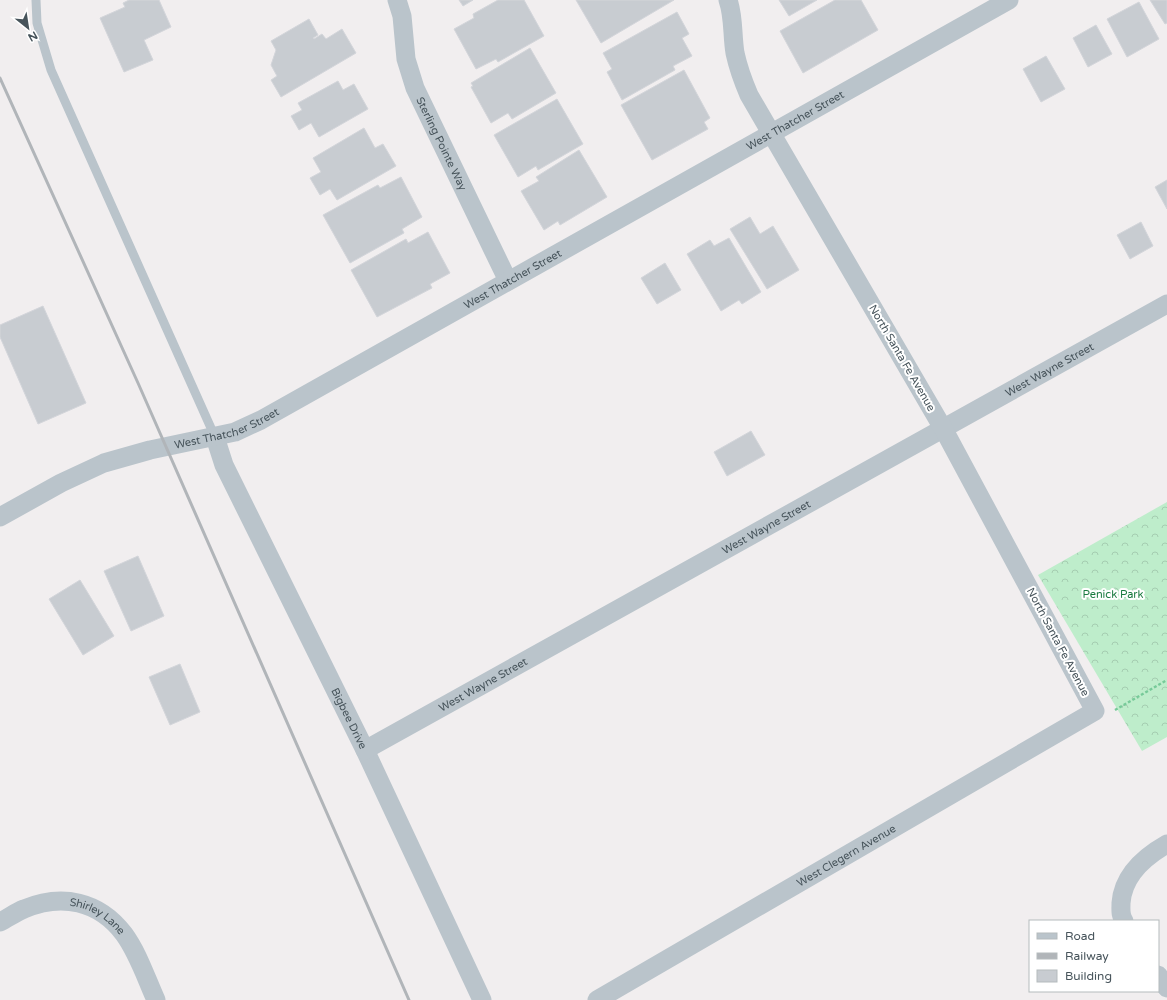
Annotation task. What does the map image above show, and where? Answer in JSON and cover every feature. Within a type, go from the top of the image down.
[{"type":"street","name":"Sterling Pointe Way","points":[[397,0],[402,16],[406,59],[415,88],[508,281]]},
{"type":"street","name":"North Santa Fe Avenue","points":[[728,0],[732,11],[735,53],[741,75],[749,95],[944,430],[1095,711]]},
{"type":"street","name":"West Thatcher Street","points":[[0,517],[104,463],[150,450],[215,438],[235,432],[261,420],[1009,0]]},
{"type":"street","name":"West Wayne Street","points":[[365,750],[944,430],[1167,304]]},
{"type":"street","name":"Bigbee Drive","points":[[215,438],[224,465],[365,750],[482,1000]]},
{"type":"street","name":"West Clegern Avenue","points":[[597,1000],[1095,711]]},
{"type":"street","points":[[1123,920],[1121,916],[1122,891],[1134,869],[1167,844]]},
{"type":"street","name":"Shirley Lane","points":[[0,922],[24,909],[49,901],[73,901],[96,908],[111,920],[124,935],[135,953],[156,1000]]},
{"type":"street","points":[[1159,976],[1167,988]]},
{"type":"lane","points":[[36,0],[37,23],[51,70],[215,438]]},
{"type":"path","points":[[1095,711],[1114,710],[1167,680]]},
{"type":"green space","name":"Penick Park","points":[[1167,502],[1167,737],[1142,751],[1038,575]]},
{"type":"building","points":[[129,0],[159,0],[171,27],[144,40],[153,60],[124,72],[100,18],[125,7],[123,3]]},
{"type":"building","points":[[459,0],[473,0],[463,6]]},
{"type":"building","points":[[498,0],[524,0],[544,36],[498,62],[496,59],[476,69],[454,29],[474,18],[473,14]]},
{"type":"building","points":[[576,0],[674,0],[601,43]]},
{"type":"building","points":[[779,0],[817,0],[789,16]]},
{"type":"building","points":[[835,0],[861,0],[878,30],[803,73],[780,31]]},
{"type":"building","points":[[1150,0],[1167,0],[1167,23],[1165,24]]},
{"type":"building","points":[[1139,2],[1159,39],[1127,57],[1107,19]]},
{"type":"building","points":[[677,12],[689,34],[682,38],[692,56],[673,66],[675,70],[622,100],[607,72],[612,69],[603,53]]},
{"type":"building","points":[[309,19],[318,35],[313,38],[314,39],[322,34],[326,39],[342,29],[356,53],[281,97],[271,80],[277,76],[271,65],[276,50],[271,41]]},
{"type":"building","points":[[1096,25],[1112,54],[1088,67],[1073,38]]},
{"type":"building","points":[[530,48],[556,93],[512,119],[508,113],[491,123],[471,87],[473,86],[471,83]]},
{"type":"building","points":[[1046,56],[1065,89],[1041,102],[1023,69]]},
{"type":"building","points":[[684,70],[710,118],[704,122],[708,129],[652,160],[621,105]]},
{"type":"building","points":[[338,81],[343,90],[354,84],[368,109],[319,137],[311,123],[299,130],[291,116],[302,110],[298,103]]},
{"type":"building","points":[[557,99],[583,144],[538,170],[536,166],[518,177],[494,135]]},
{"type":"building","points":[[364,128],[375,148],[383,144],[396,166],[337,200],[330,189],[320,195],[310,178],[321,172],[313,158]]},
{"type":"building","points":[[579,150],[607,197],[560,225],[558,221],[544,230],[521,191],[539,181],[536,177]]},
{"type":"building","points":[[401,177],[422,217],[402,229],[404,233],[350,263],[323,215],[378,185],[380,188]]},
{"type":"building","points":[[1167,180],[1167,209],[1155,187]]},
{"type":"building","points":[[750,217],[760,234],[773,226],[799,270],[767,289],[730,229]]},
{"type":"building","points":[[1141,222],[1153,246],[1130,259],[1117,235]]},
{"type":"building","points":[[428,232],[450,273],[430,284],[432,288],[377,317],[351,270],[406,239],[408,243]]},
{"type":"building","points":[[729,238],[761,292],[742,304],[739,300],[721,311],[687,254],[710,240],[714,246]]},
{"type":"building","points":[[665,263],[681,290],[657,304],[641,278]]},
{"type":"building","points":[[43,306],[86,403],[38,424],[0,337],[0,325]]},
{"type":"building","points":[[751,431],[765,455],[727,476],[714,452]]},
{"type":"building","points":[[138,556],[164,616],[131,631],[104,571]]},
{"type":"building","points":[[80,580],[114,636],[83,655],[49,599]]},
{"type":"building","points":[[180,664],[200,712],[170,725],[149,677]]},
{"type":"railway","points":[[0,78],[138,383],[409,1000]]}]
